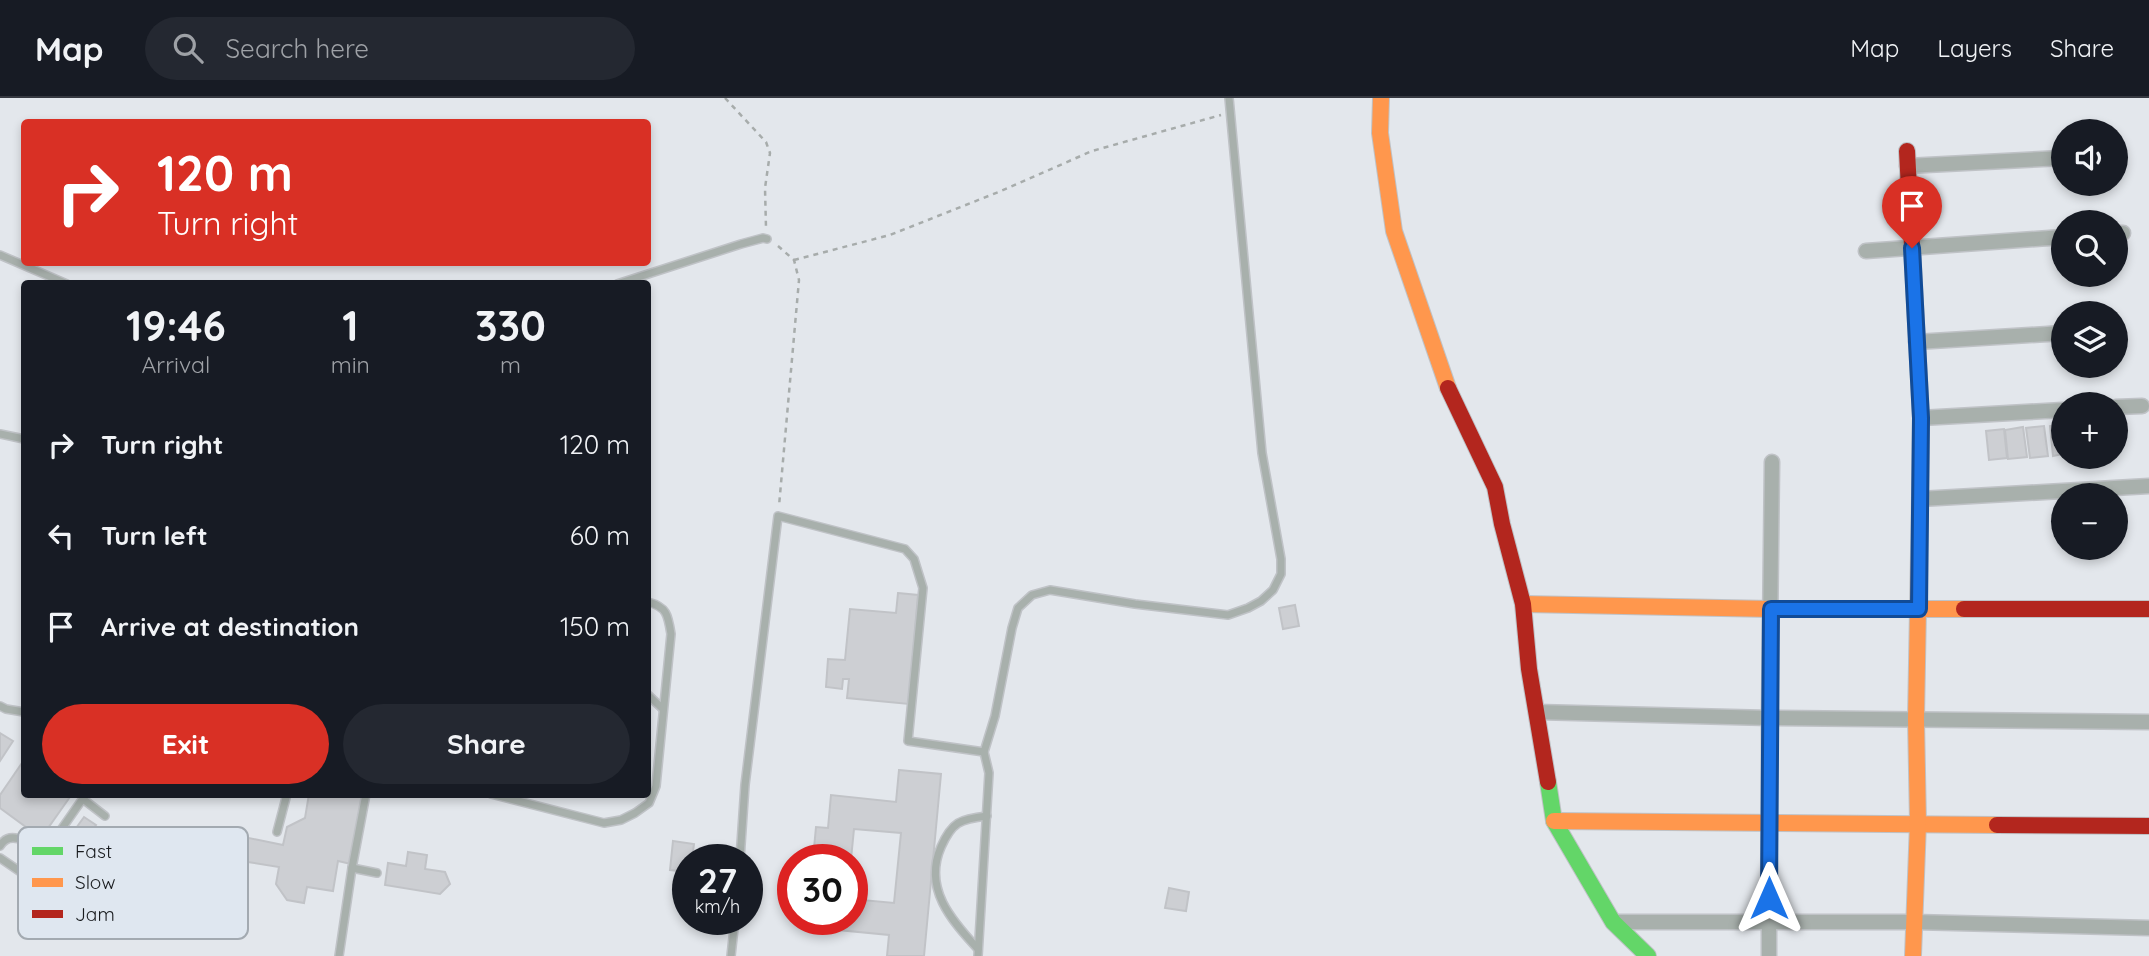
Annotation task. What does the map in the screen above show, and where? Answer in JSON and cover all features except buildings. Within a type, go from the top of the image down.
[{"type":"street","points":[[1381,98],[1380,133],[1394,231],[1452,398],[1495,487],[1523,604],[1529,669],[1554,821],[1613,922],[1648,956]]},
{"type":"street","points":[[1913,956],[1919,823],[1916,719],[1921,418],[1907,159],[2051,158]]},
{"type":"street","points":[[1866,251],[2051,238]]},
{"type":"street","points":[[1916,342],[2051,335]]},
{"type":"street","points":[[2128,407],[2142,406]]},
{"type":"street","points":[[1921,418],[2051,411]]},
{"type":"street","points":[[1769,956],[1772,462]]},
{"type":"street","points":[[1920,499],[2149,486]]},
{"type":"street","points":[[1523,604],[1771,609],[2149,609]]},
{"type":"street","points":[[1537,712],[1769,718],[2149,722]]},
{"type":"street","points":[[1554,821],[2149,826]]},
{"type":"street","points":[[1613,922],[1914,922],[2149,928]]},
{"type":"lane","points":[[978,953],[989,773],[984,752],[995,716],[1018,608],[1032,595],[1050,590],[1228,615],[1261,601],[1273,590],[1281,574],[1282,559],[1262,453],[1229,98]]},
{"type":"lane","points":[[629,280],[741,244],[767,239]]},
{"type":"lane","points":[[0,255],[21,264]]},
{"type":"lane","points":[[25,266],[58,280]]},
{"type":"lane","points":[[0,434],[21,438]]},
{"type":"lane","points":[[741,844],[745,785],[778,516],[905,549],[914,559],[923,588],[908,741],[984,752]]},
{"type":"lane","points":[[506,798],[604,824],[621,820],[649,803],[656,786],[671,634],[666,612],[660,605],[651,603]]},
{"type":"lane","points":[[651,698],[663,709]]},
{"type":"lane","points":[[0,706],[21,712]]},
{"type":"lane","points":[[63,827],[83,798]]},
{"type":"lane","points":[[85,798],[105,816]]},
{"type":"lane","points":[[277,832],[286,798]]},
{"type":"lane","points":[[339,956],[365,798]]},
{"type":"lane","points":[[978,953],[956,926],[934,883],[937,857],[949,828],[968,818],[987,816]]},
{"type":"lane","points":[[0,846],[3,841],[18,838]]},
{"type":"lane","points":[[0,858],[18,870]]},
{"type":"lane","points":[[352,868],[377,873]]},
{"type":"lane","points":[[731,956],[733,935]]},
{"type":"path","points":[[724,98],[766,142],[770,153],[765,188],[767,239],[794,260],[799,280],[778,516]]},
{"type":"path","points":[[794,260],[890,235],[1092,151],[1230,113]]},
{"type":"traffic: fast","points":[[1548,782],[1554,821],[1613,922],[1648,956]]},
{"type":"traffic: slow","points":[[1381,98],[1380,133],[1394,231],[1448,388]]},
{"type":"traffic: slow","points":[[1913,956],[1918,823],[1916,719],[1920,496]]},
{"type":"traffic: slow","points":[[1523,604],[1771,609],[1964,609]]},
{"type":"traffic: slow","points":[[1554,821],[1997,825]]},
{"type":"traffic: jam","points":[[1907,151],[1921,418],[1920,496]]},
{"type":"traffic: jam","points":[[1448,388],[1495,487],[1523,604],[1529,669],[1548,782]]},
{"type":"traffic: jam","points":[[1964,609],[2149,609]]},
{"type":"traffic: jam","points":[[1997,825],[2149,826]]},
{"type":"route","points":[[1769,898],[1771,609],[1919,609],[1921,418],[1912,248]]}]
